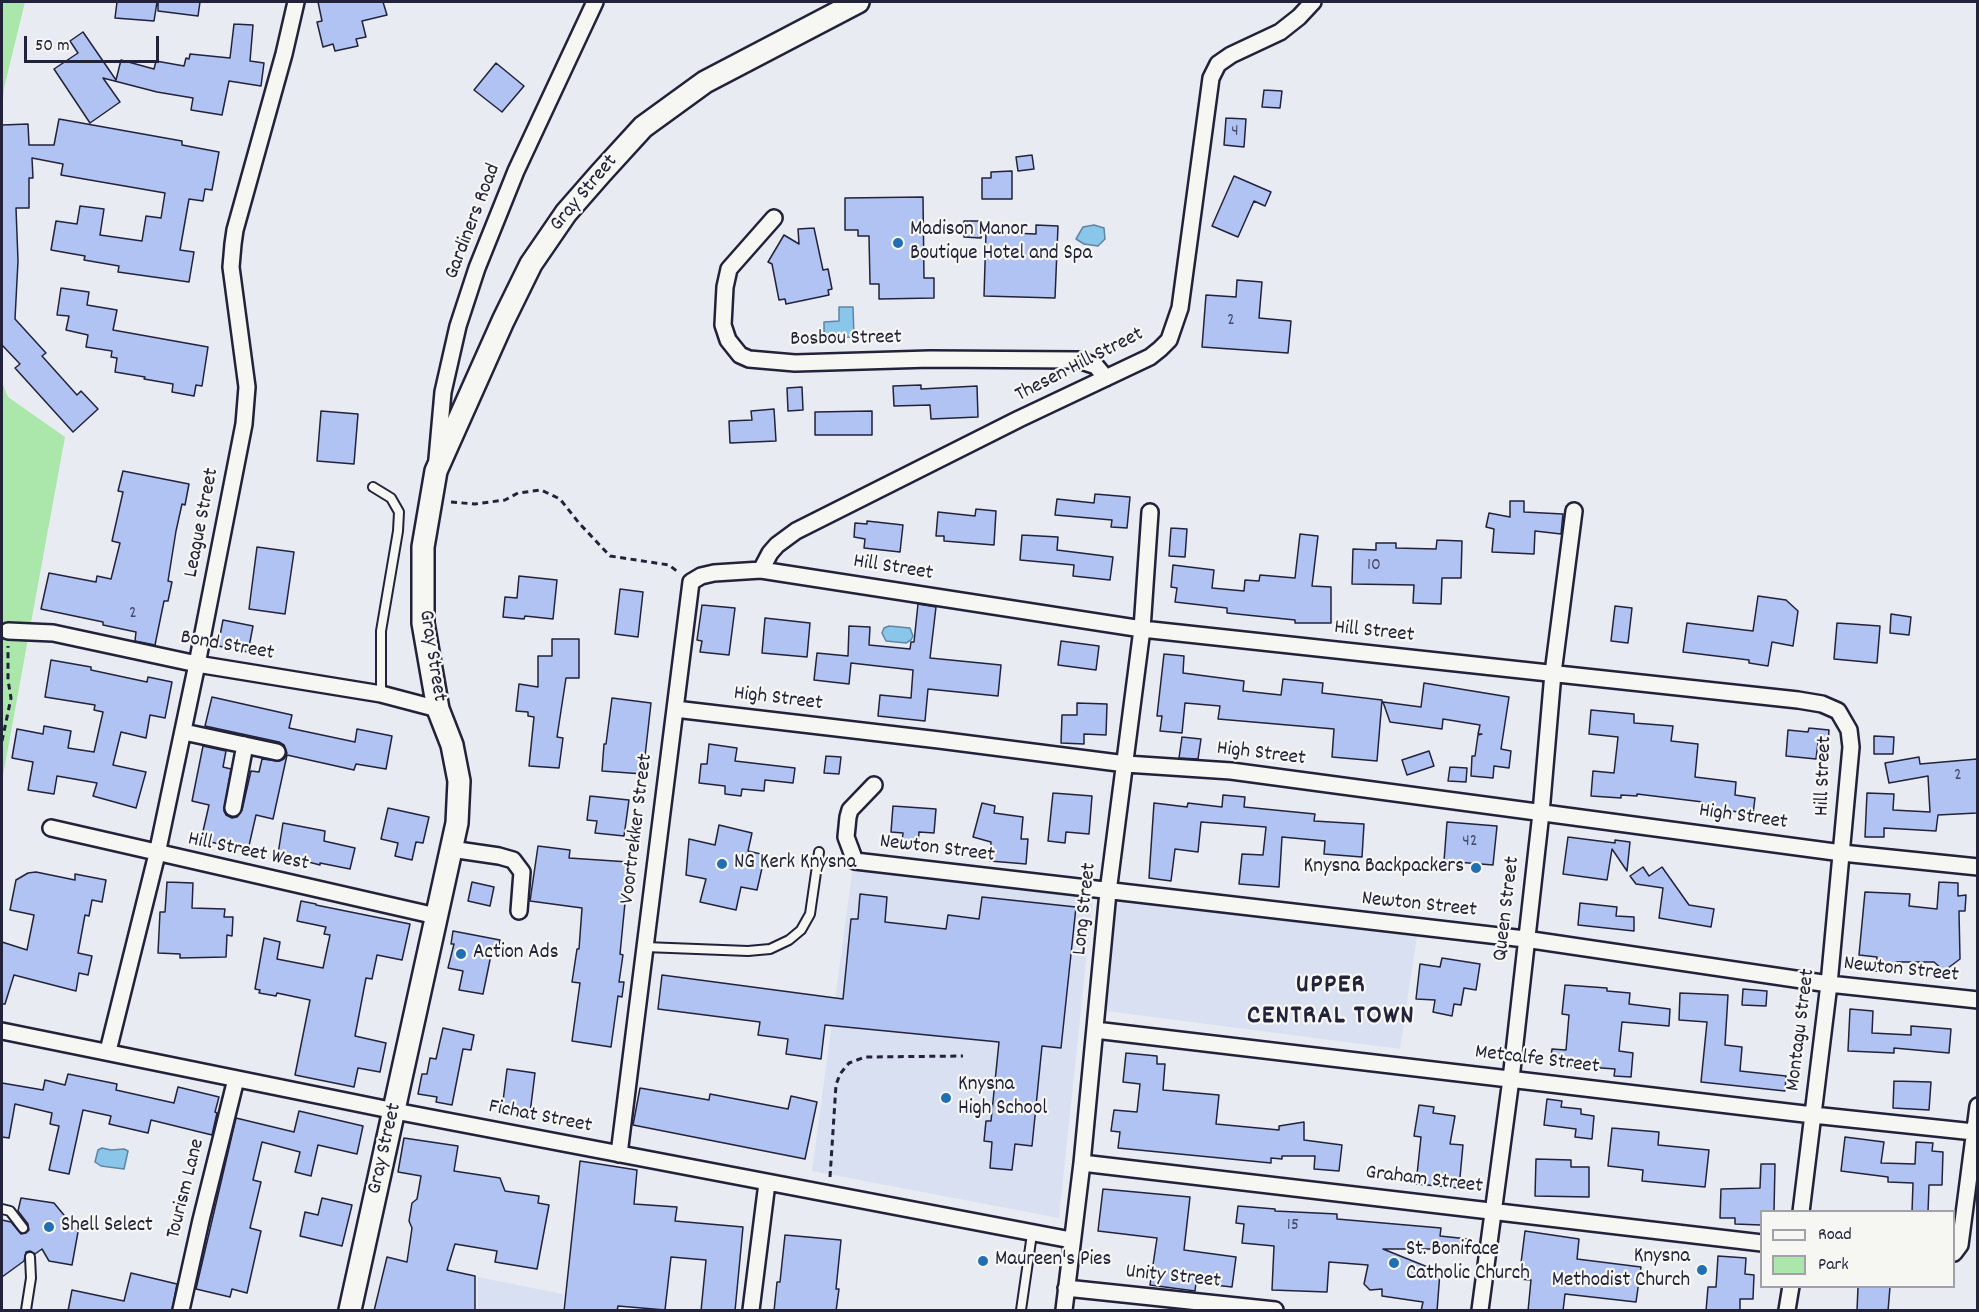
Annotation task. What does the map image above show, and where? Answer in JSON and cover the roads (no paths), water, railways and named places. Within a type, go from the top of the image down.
[{"type":"street","name":"League Street","points":[[108,1051],[158,854],[244,424],[247,387],[231,267],[234,237],[296,2]]},
{"type":"street","name":"Gardiners Road","points":[[436,471],[443,392],[458,326],[477,268],[516,171],[595,2]]},
{"type":"street","name":"Gray Street","points":[[350,1311],[457,822],[459,781],[452,745],[438,709],[423,623],[423,547],[436,471],[503,321],[537,255],[566,213],[644,127],[705,82],[858,2]]},
{"type":"street","name":"Thesen Hill Street","points":[[762,570],[770,553],[796,531],[1150,357],[1169,340],[1180,308],[1206,98],[1211,78],[1218,64],[1231,55],[1280,32],[1313,2]]},
{"type":"street","name":"Bosbou Street","points":[[774,218],[729,270],[725,287],[723,325],[728,340],[740,355],[749,359],[795,363],[941,359],[1078,360],[1096,366],[1106,378]]},
{"type":"street","name":"Queen Street","points":[[1480,1311],[1511,1079],[1541,813],[1553,673],[1574,511]]},
{"type":"street","name":"Long Street","points":[[1064,1311],[1082,1163],[1108,892],[1142,629],[1150,512]]},
{"type":"street","name":"Voortrekker Street","points":[[619,1154],[691,582],[701,576],[714,573],[762,570]]},
{"type":"street","name":"Hill Street","points":[[762,570],[1142,629],[1822,704],[1838,711],[1849,730],[1851,747],[1842,853]]},
{"type":"street","name":"Bond Street","points":[[8,631],[53,633],[197,664],[381,694],[438,709]]},
{"type":"street","name":"High Street","points":[[675,709],[1125,764],[1231,771],[1842,853],[1977,867]]},
{"type":"street","points":[[184,732],[277,752]]},
{"type":"street","points":[[232,808],[245,745]]},
{"type":"street","name":"Newton Street","points":[[874,785],[850,810],[848,817],[846,837],[855,861],[1525,939],[1829,984],[1977,1000]]},
{"type":"street","name":"Hill Street West","points":[[51,828],[436,916]]},
{"type":"street","points":[[451,849],[513,860],[522,872],[519,911]]},
{"type":"street","name":"Montagu Street","points":[[1801,1210],[1829,984],[1842,853]]},
{"type":"street","name":"Metcalfe Street","points":[[1095,1030],[1974,1132]]},
{"type":"street","name":"Fichat Street","points":[[2,1031],[395,1111],[1071,1240]]},
{"type":"street","name":"Tourism Lane","points":[[181,1311],[201,1220],[237,1078]]},
{"type":"street","points":[[1955,1251],[1960,1245],[1977,1106]]},
{"type":"street","name":"Graham Street","points":[[1082,1163],[1760,1243]]},
{"type":"street","points":[[751,1311],[767,1183]]},
{"type":"street","name":"Unity Street","points":[[1066,1288],[1275,1311]]},
{"type":"street","points":[[1787,1311],[1791,1288]]},
{"type":"lane","points":[[373,487],[391,498],[399,512],[398,531],[381,631],[379,663],[381,694]]},
{"type":"lane","points":[[644,947],[748,951],[770,949],[789,940],[801,930],[810,914],[819,852]]},
{"type":"lane","points":[[2,1209],[10,1211],[23,1228]]},
{"type":"lane","points":[[1021,1311],[1032,1234]]},
{"type":"lane","points":[[26,1311],[31,1278],[30,1257]]},
{"type":"water","points":[[1094,225],[1104,228],[1105,239],[1098,246],[1084,244],[1076,239],[1083,227]]},
{"type":"water","points":[[839,307],[853,307],[854,337],[824,338],[824,322],[839,321]]},
{"type":"water","points":[[889,626],[910,628],[913,636],[911,640],[906,643],[886,641],[882,633],[884,628]]},
{"type":"water","points":[[102,1148],[128,1151],[124,1169],[101,1166],[95,1162],[98,1150]]},
{"type":"place","name":"Madison Manor Boutique Hotel and Spa","points":[[898,243]]},
{"type":"place","name":"NG Kerk Knysna","points":[[722,864]]},
{"type":"place","name":"Knysna Backpackers","points":[[1476,868]]},
{"type":"place","name":"Action Ads","points":[[461,954]]},
{"type":"place","name":"Knysna High School","points":[[946,1098]]},
{"type":"place","name":"Shell Select","points":[[49,1227]]},
{"type":"place","name":"Maureen's Pies","points":[[983,1261]]},
{"type":"place","name":"St. Boniface Catholic Church","points":[[1394,1263]]},
{"type":"place","name":"Knysna Methodist Church","points":[[1702,1270]]},
{"type":"district","name":"UPPER CENTRAL TOWN","points":[[1331,1002]]}]
